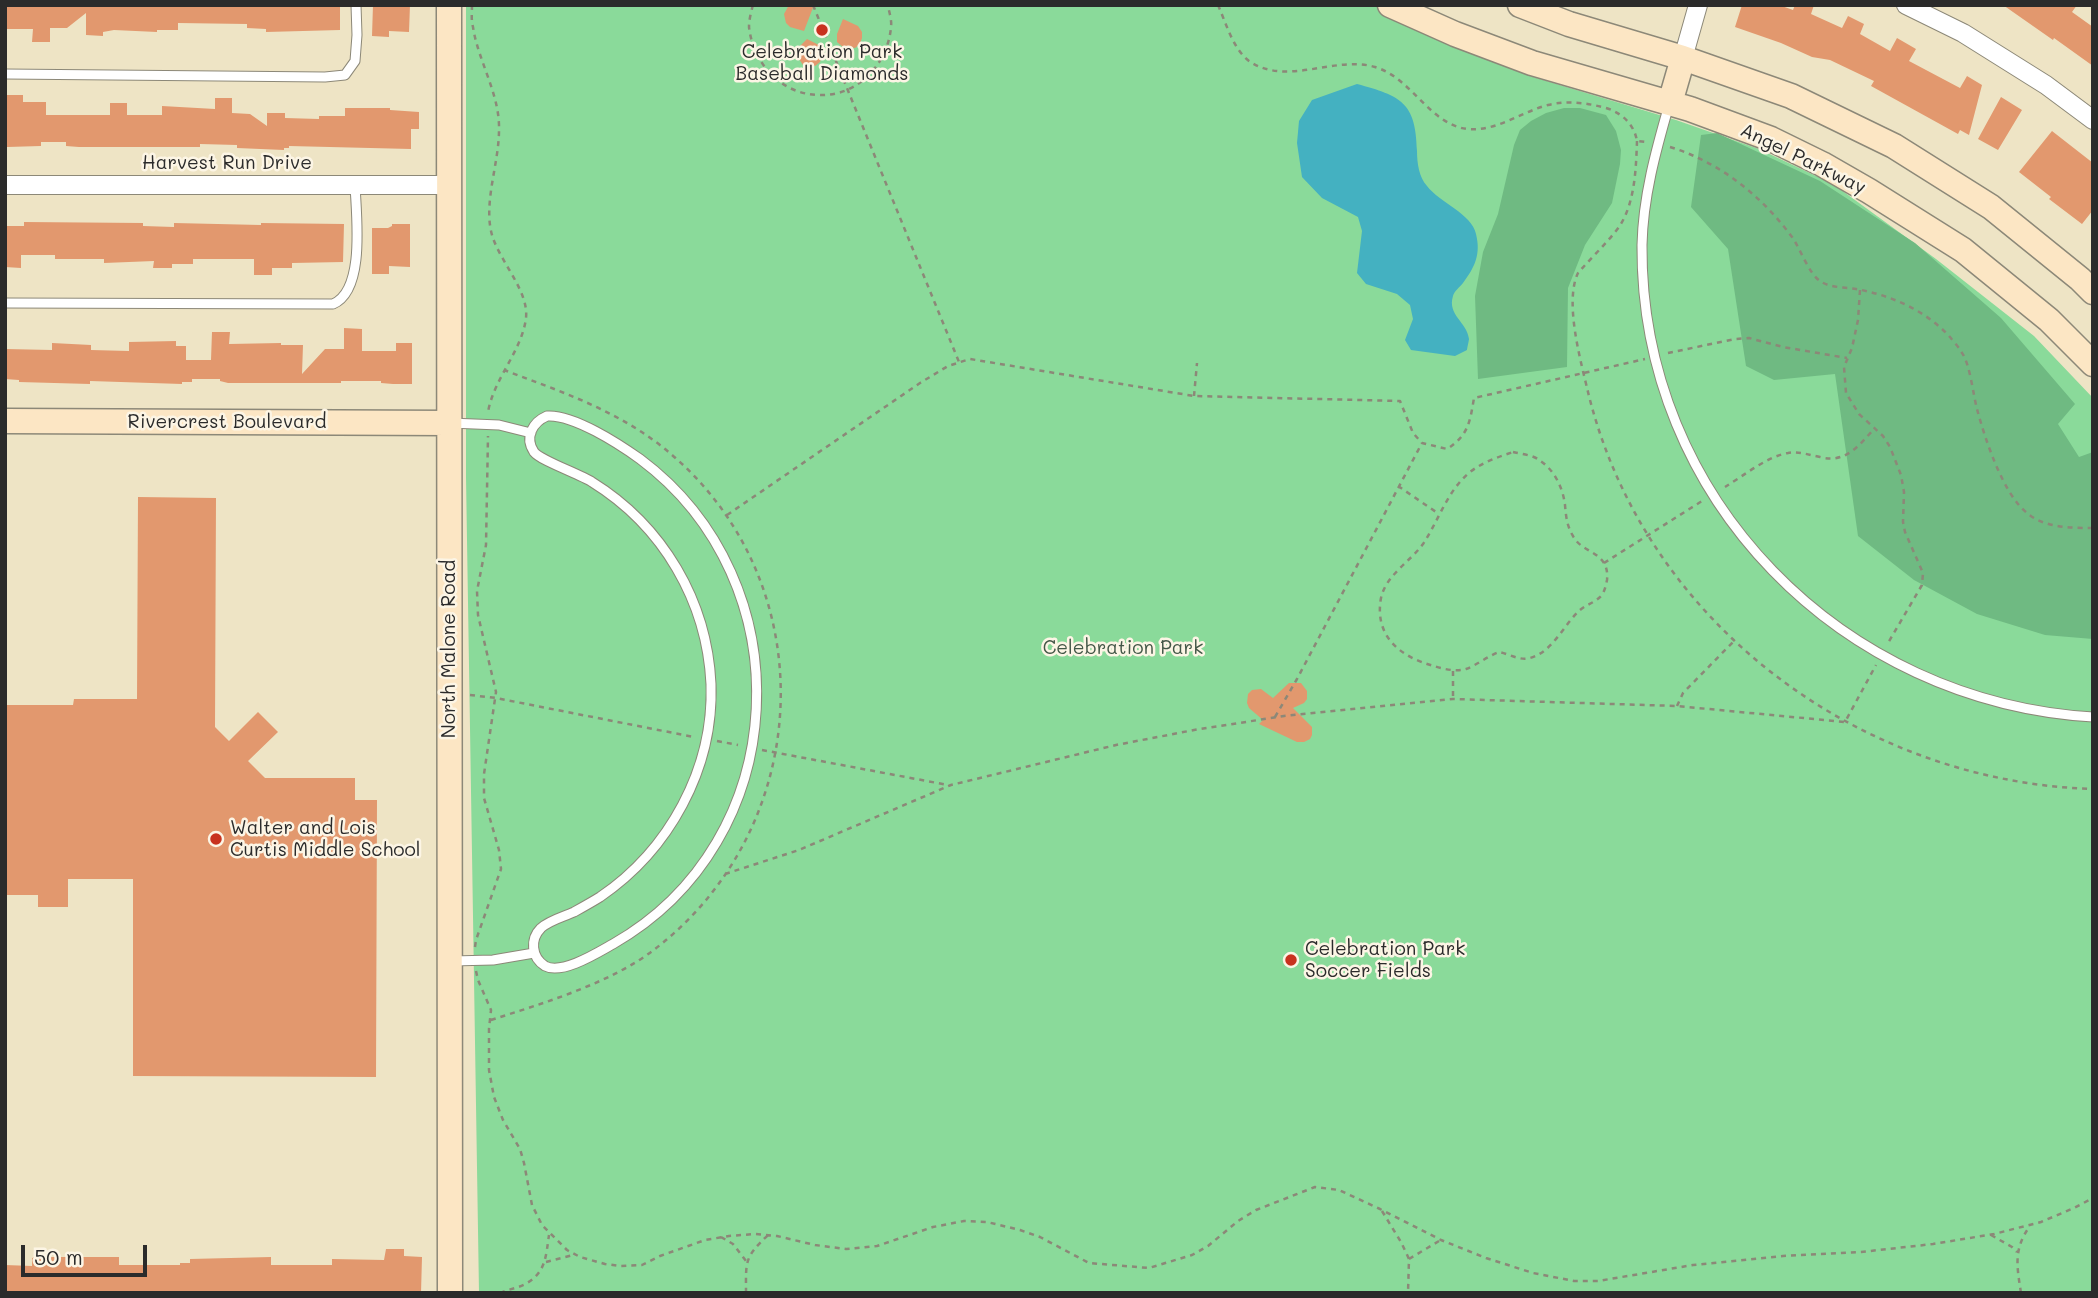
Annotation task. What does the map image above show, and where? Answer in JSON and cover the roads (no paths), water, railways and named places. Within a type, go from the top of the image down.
[{"type":"street","name":"North Malone Road","points":[[449,5],[450,1293]]},
{"type":"street","name":"Angel Parkway","points":[[1390,5],[1455,34],[1532,63],[1670,103],[1771,139],[1869,191],[1962,250],[2049,320],[2093,364]]},
{"type":"street","points":[[1520,5],[1569,24],[1683,58],[1791,96],[1894,146],[1991,207],[2093,292]]},
{"type":"street","points":[[1670,103],[1698,5]]},
{"type":"street","points":[[1906,5],[1963,33],[2046,85],[2093,120]]},
{"type":"street","name":"Harvest Run Drive","points":[[5,185],[449,184]]},
{"type":"street","name":"Rivercrest Boulevard","points":[[5,421],[449,423]]},
{"type":"lane","points":[[5,74],[345,75],[355,61],[356,5]]},
{"type":"lane","points":[[1670,103],[1658,143],[1645,210],[1642,245],[1647,311],[1656,356],[1683,439],[1713,494],[1734,525],[1777,576],[1827,620],[1881,656],[1912,672],[1974,696],[2039,712],[2093,717]]},
{"type":"lane","points":[[5,303],[333,304],[348,292],[354,276],[355,184]]},
{"type":"lane","points":[[547,416],[555,416],[586,427],[651,468],[688,504],[718,546],[740,592],[753,642],[758,695],[752,748],[737,800],[712,849],[679,891],[639,928],[580,961],[559,968],[544,965],[534,953],[534,937],[552,921],[618,884],[637,867],[669,829],[701,761],[707,737],[711,687],[705,638],[698,614],[689,591],[664,548],[648,528],[611,495],[580,475],[539,457],[531,445],[531,433],[535,424],[547,416]]},
{"type":"lane","points":[[449,423],[499,425],[531,433]]},
{"type":"lane","points":[[450,961],[475,961],[534,953]]},
{"type":"water","points":[[1357,84],[1395,98],[1409,111],[1416,135],[1418,165],[1424,182],[1432,192],[1468,220],[1476,234],[1478,248],[1474,266],[1453,296],[1453,308],[1469,339],[1467,350],[1455,356],[1411,350],[1405,340],[1413,319],[1410,305],[1397,294],[1366,284],[1357,273],[1362,231],[1358,217],[1322,198],[1302,177],[1297,143],[1299,121],[1312,100]]},
{"type":"place","name":"Celebration Park Baseball Diamonds","points":[[822,30]]},
{"type":"place","name":"Walter and Lois Curtis Middle School","points":[[216,839]]},
{"type":"place","name":"Celebration Park Soccer Fields","points":[[1291,960]]},
{"type":"park label","name":"Celebration Park","points":[[1123,648]]}]
